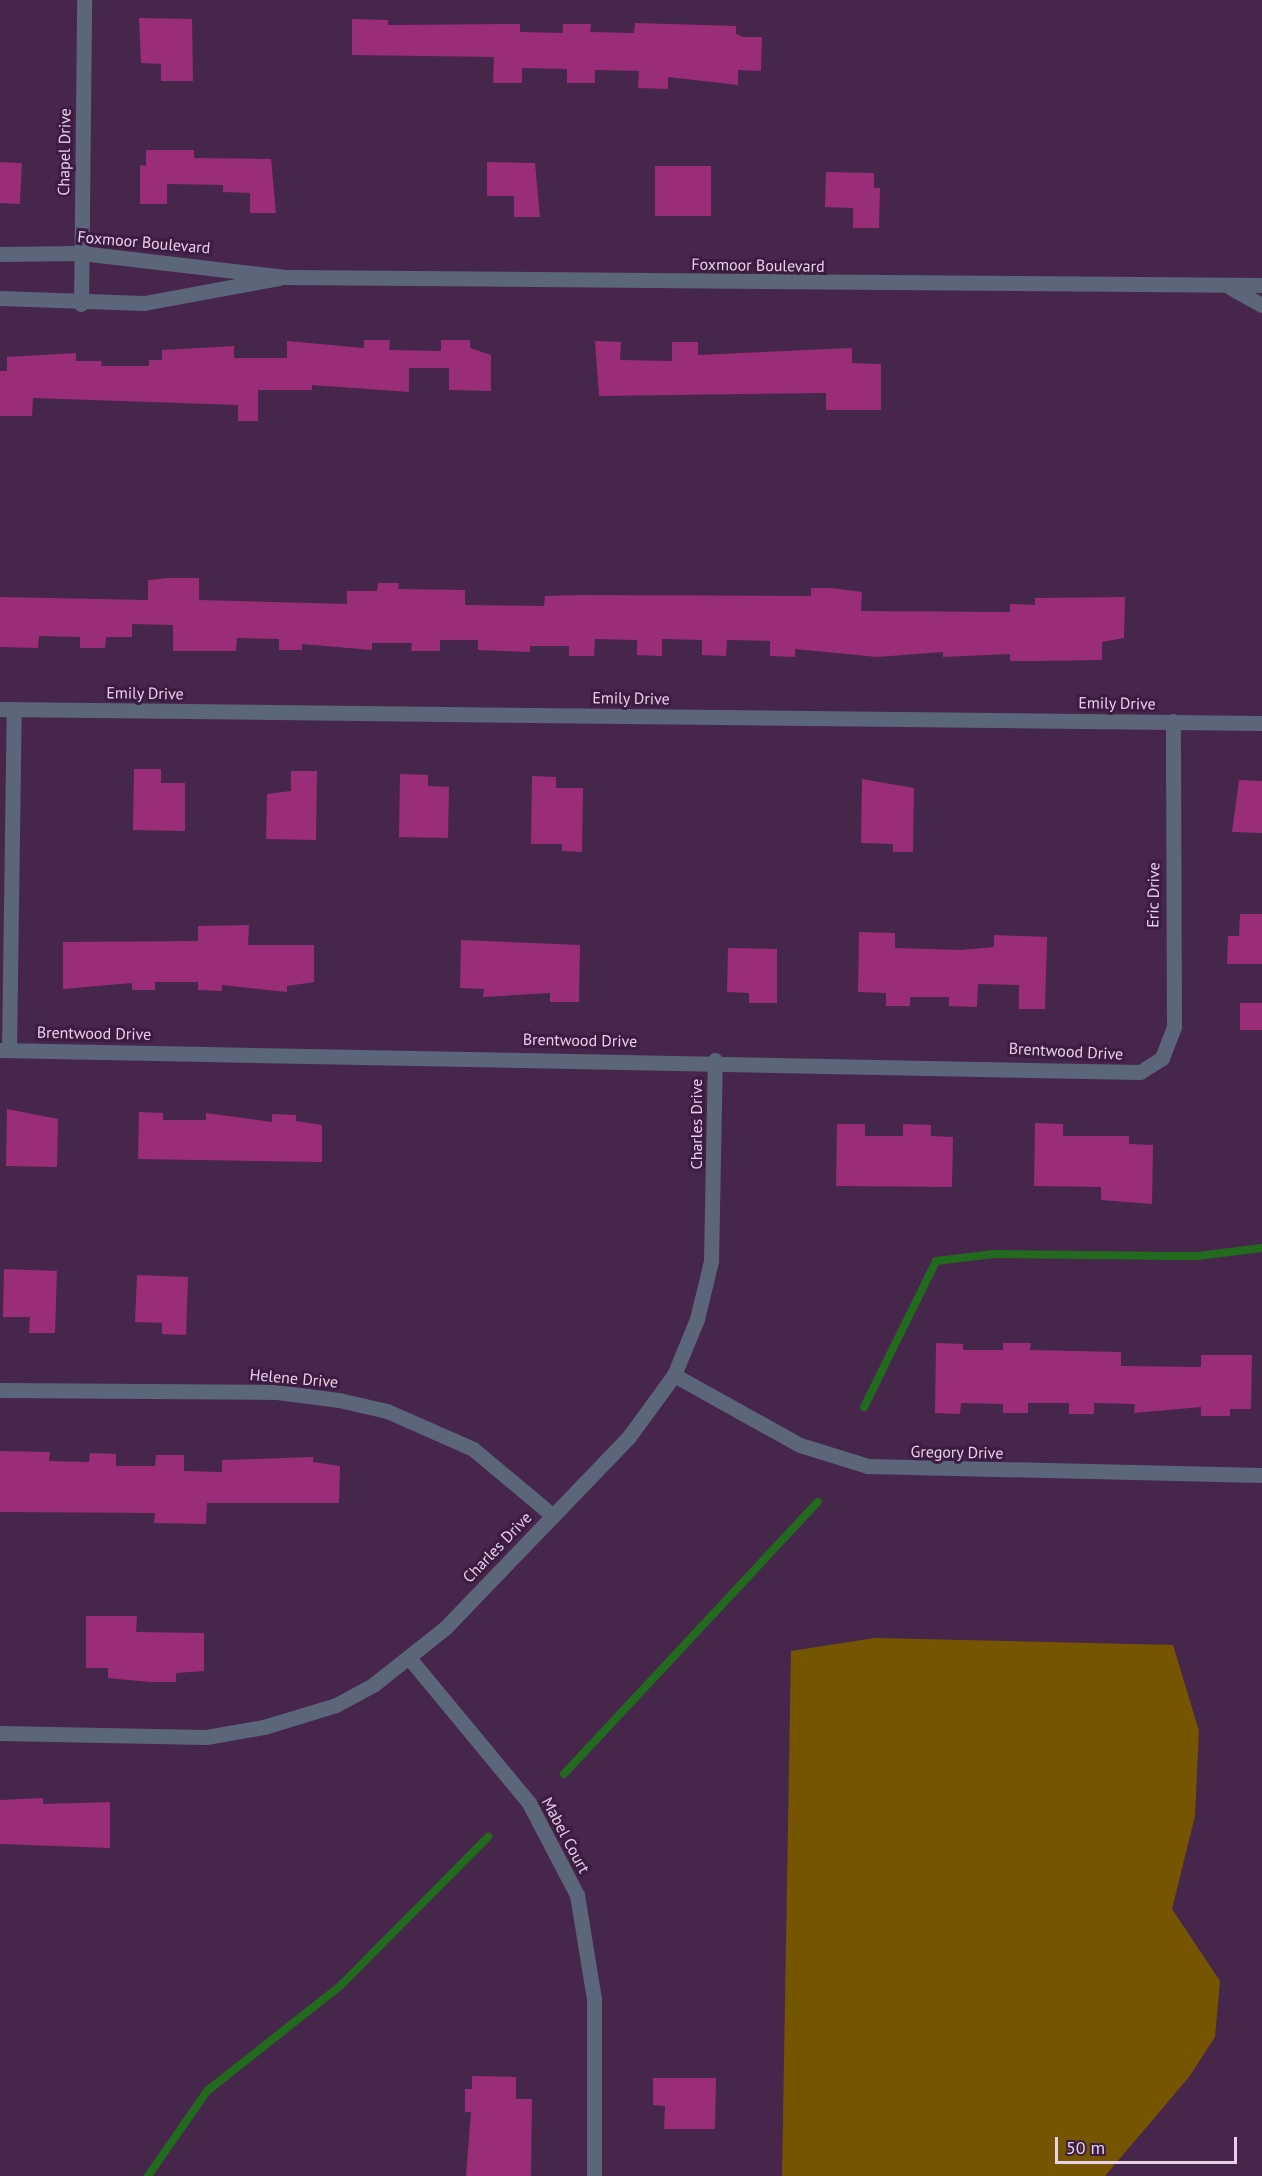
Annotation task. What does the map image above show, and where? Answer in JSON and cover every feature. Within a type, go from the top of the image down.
[{"type":"street","name":"Chapel Drive","points":[[81,304],[84,0]]},
{"type":"street","name":"Foxmoor Boulevard","points":[[0,254],[81,253],[284,277],[1231,288],[1262,285]]},
{"type":"street","name":"Foxmoor Boulevard","points":[[0,298],[81,304],[211,295],[284,277]]},
{"type":"street","name":"Foxmoor Boulevard","points":[[1231,288],[1262,305]]},
{"type":"street","name":"Emily Drive","points":[[7,709],[1262,723]]},
{"type":"street","points":[[4,1050],[7,709]]},
{"type":"street","name":"Eric Drive","points":[[1156,1063],[1168,1048],[1174,1027],[1173,722]]},
{"type":"street","name":"Brentwood Drive","points":[[4,1050],[1064,1067],[1126,1074],[1156,1063]]},
{"type":"street","name":"Charles Drive","points":[[0,1732],[206,1737],[264,1727],[336,1704],[410,1659],[627,1438],[674,1375],[697,1320],[711,1261],[715,1060]]},
{"type":"street","name":"Gregory Drive","points":[[674,1375],[800,1445],[868,1466],[1262,1475]]},
{"type":"street","name":"Helene Drive","points":[[0,1390],[277,1392],[339,1400],[387,1411],[472,1449],[552,1515]]},
{"type":"street","name":"Mabel Court","points":[[410,1659],[529,1803],[577,1895],[594,1999],[594,2176]]},
{"type":"shaded area","points":[[875,1638],[1173,1645],[1199,1731],[1195,1816],[1172,1909],[1220,1981],[1215,2037],[1189,2077],[1105,2176],[782,2176],[791,1651]]},
{"type":"building","points":[[139,18],[192,19],[193,81],[161,81],[161,64],[141,63]]},
{"type":"building","points":[[352,19],[388,20],[388,25],[520,24],[520,32],[563,33],[563,24],[591,24],[590,32],[634,33],[635,23],[736,26],[736,34],[743,37],[762,37],[761,71],[738,70],[738,85],[668,77],[668,89],[638,88],[639,71],[595,70],[595,83],[567,83],[567,69],[522,68],[522,83],[493,83],[494,57],[352,55]]},
{"type":"building","points":[[146,150],[194,150],[194,158],[271,159],[276,213],[250,213],[250,193],[223,192],[223,185],[167,184],[167,204],[140,204],[140,165],[146,166]]},
{"type":"building","points":[[0,162],[22,163],[20,204],[0,203]]},
{"type":"building","points":[[487,162],[535,163],[540,217],[514,217],[514,196],[487,196]]},
{"type":"building","points":[[655,166],[711,166],[711,216],[655,216]]},
{"type":"building","points":[[826,172],[874,173],[874,188],[880,188],[879,228],[853,228],[853,208],[825,207]]},
{"type":"building","points":[[364,340],[390,340],[389,350],[441,351],[441,340],[470,340],[470,348],[491,355],[491,391],[449,390],[449,368],[409,368],[409,392],[312,385],[312,390],[258,390],[258,421],[238,421],[238,405],[33,398],[32,416],[0,416],[0,371],[7,371],[7,357],[76,353],[76,361],[102,361],[101,366],[149,366],[149,360],[162,360],[162,350],[234,346],[234,358],[287,358],[287,341],[364,348]]},
{"type":"building","points":[[595,341],[621,342],[620,360],[672,361],[672,342],[698,342],[698,355],[852,348],[852,363],[881,364],[881,410],[826,410],[826,393],[599,396]]},
{"type":"building","points":[[199,578],[199,600],[347,604],[347,591],[377,591],[378,583],[399,583],[398,589],[465,590],[465,605],[544,606],[545,596],[579,595],[811,596],[811,588],[830,588],[862,592],[861,611],[1010,612],[1010,604],[1035,605],[1035,598],[1125,597],[1124,638],[1102,642],[1102,660],[1039,661],[1010,661],[1010,654],[943,657],[943,652],[877,657],[795,649],[795,657],[770,656],[770,641],[727,640],[726,656],[702,655],[702,640],[662,639],[662,656],[637,655],[637,640],[595,639],[594,656],[569,656],[569,646],[530,646],[530,652],[478,650],[478,640],[440,640],[440,651],[411,651],[412,643],[372,643],[372,650],[302,644],[302,650],[279,650],[279,639],[237,638],[236,651],[173,651],[173,625],[132,624],[132,637],[106,637],[105,648],[80,648],[80,637],[39,636],[38,648],[0,647],[0,597],[148,600],[148,580]]},
{"type":"building","points":[[134,769],[161,769],[161,783],[185,783],[185,831],[133,830]]},
{"type":"building","points":[[291,771],[317,771],[316,840],[266,839],[267,794],[291,791]]},
{"type":"building","points":[[400,774],[428,775],[428,786],[449,787],[448,838],[399,837]]},
{"type":"building","points":[[532,776],[556,777],[556,788],[583,788],[582,852],[562,851],[562,844],[531,844]]},
{"type":"building","points":[[862,779],[914,788],[913,852],[893,852],[893,844],[861,843]]},
{"type":"building","points":[[1239,780],[1262,781],[1262,833],[1232,832]]},
{"type":"building","points":[[1240,914],[1262,914],[1262,964],[1227,964],[1228,936],[1239,936]]},
{"type":"building","points":[[249,925],[248,945],[314,945],[314,982],[287,986],[287,992],[222,985],[222,991],[198,990],[198,982],[155,982],[155,990],[132,990],[132,983],[63,989],[63,942],[198,941],[198,926]]},
{"type":"building","points":[[859,932],[895,933],[895,948],[961,950],[994,947],[994,935],[1047,937],[1045,1009],[1019,1009],[1019,985],[978,984],[977,1007],[949,1006],[949,997],[910,997],[910,1006],[886,1006],[886,993],[858,992]]},
{"type":"building","points":[[461,940],[580,945],[579,1002],[550,1002],[550,993],[483,997],[484,989],[460,988]]},
{"type":"building","points":[[728,948],[777,949],[777,1003],[749,1003],[749,993],[727,992]]},
{"type":"building","points":[[1240,1003],[1262,1003],[1262,1030],[1240,1030]]},
{"type":"building","points":[[7,1109],[58,1119],[57,1167],[6,1166]]},
{"type":"building","points":[[139,1112],[163,1113],[163,1120],[206,1120],[206,1113],[272,1122],[272,1114],[296,1115],[296,1121],[322,1125],[322,1162],[138,1159]]},
{"type":"building","points":[[1035,1123],[1063,1124],[1063,1136],[1129,1136],[1129,1144],[1153,1145],[1152,1204],[1101,1200],[1101,1187],[1034,1186]]},
{"type":"building","points":[[837,1124],[865,1124],[865,1136],[903,1136],[903,1124],[931,1125],[931,1136],[953,1137],[952,1187],[836,1186]]},
{"type":"building","points":[[4,1269],[57,1271],[55,1333],[29,1333],[30,1317],[3,1317]]},
{"type":"building","points":[[137,1275],[188,1277],[186,1335],[162,1334],[162,1323],[135,1322]]},
{"type":"building","points":[[936,1343],[963,1344],[963,1350],[1003,1350],[1003,1343],[1031,1343],[1030,1350],[1121,1352],[1121,1366],[1201,1367],[1201,1355],[1252,1355],[1251,1409],[1230,1409],[1230,1416],[1201,1416],[1201,1407],[1134,1413],[1135,1404],[1094,1403],[1094,1414],[1069,1414],[1069,1403],[1028,1403],[1028,1413],[1003,1413],[1003,1404],[961,1403],[960,1414],[935,1413]]},
{"type":"building","points":[[0,1451],[50,1452],[49,1461],[89,1462],[90,1453],[116,1454],[116,1466],[155,1466],[156,1455],[184,1455],[184,1471],[222,1472],[222,1460],[313,1457],[313,1462],[340,1466],[339,1503],[207,1503],[206,1524],[154,1523],[155,1513],[0,1512]]},
{"type":"building","points":[[86,1616],[137,1616],[136,1632],[204,1633],[204,1671],[176,1673],[176,1682],[150,1682],[108,1678],[108,1668],[86,1668]]},
{"type":"building","points":[[43,1798],[43,1804],[110,1802],[110,1848],[0,1844],[0,1800]]},
{"type":"building","points":[[472,2076],[516,2077],[516,2099],[532,2099],[531,2176],[466,2176],[471,2112],[465,2112],[465,2089],[472,2089]]},
{"type":"building","points":[[653,2078],[716,2078],[715,2129],[664,2129],[665,2106],[653,2105]]},
{"type":"waterway","points":[[864,1407],[936,1261],[994,1254],[1198,1256],[1262,1248]]},
{"type":"waterway","points":[[564,1774],[818,1502]]},
{"type":"waterway","points":[[148,2176],[207,2091],[341,1985],[488,1837]]}]
